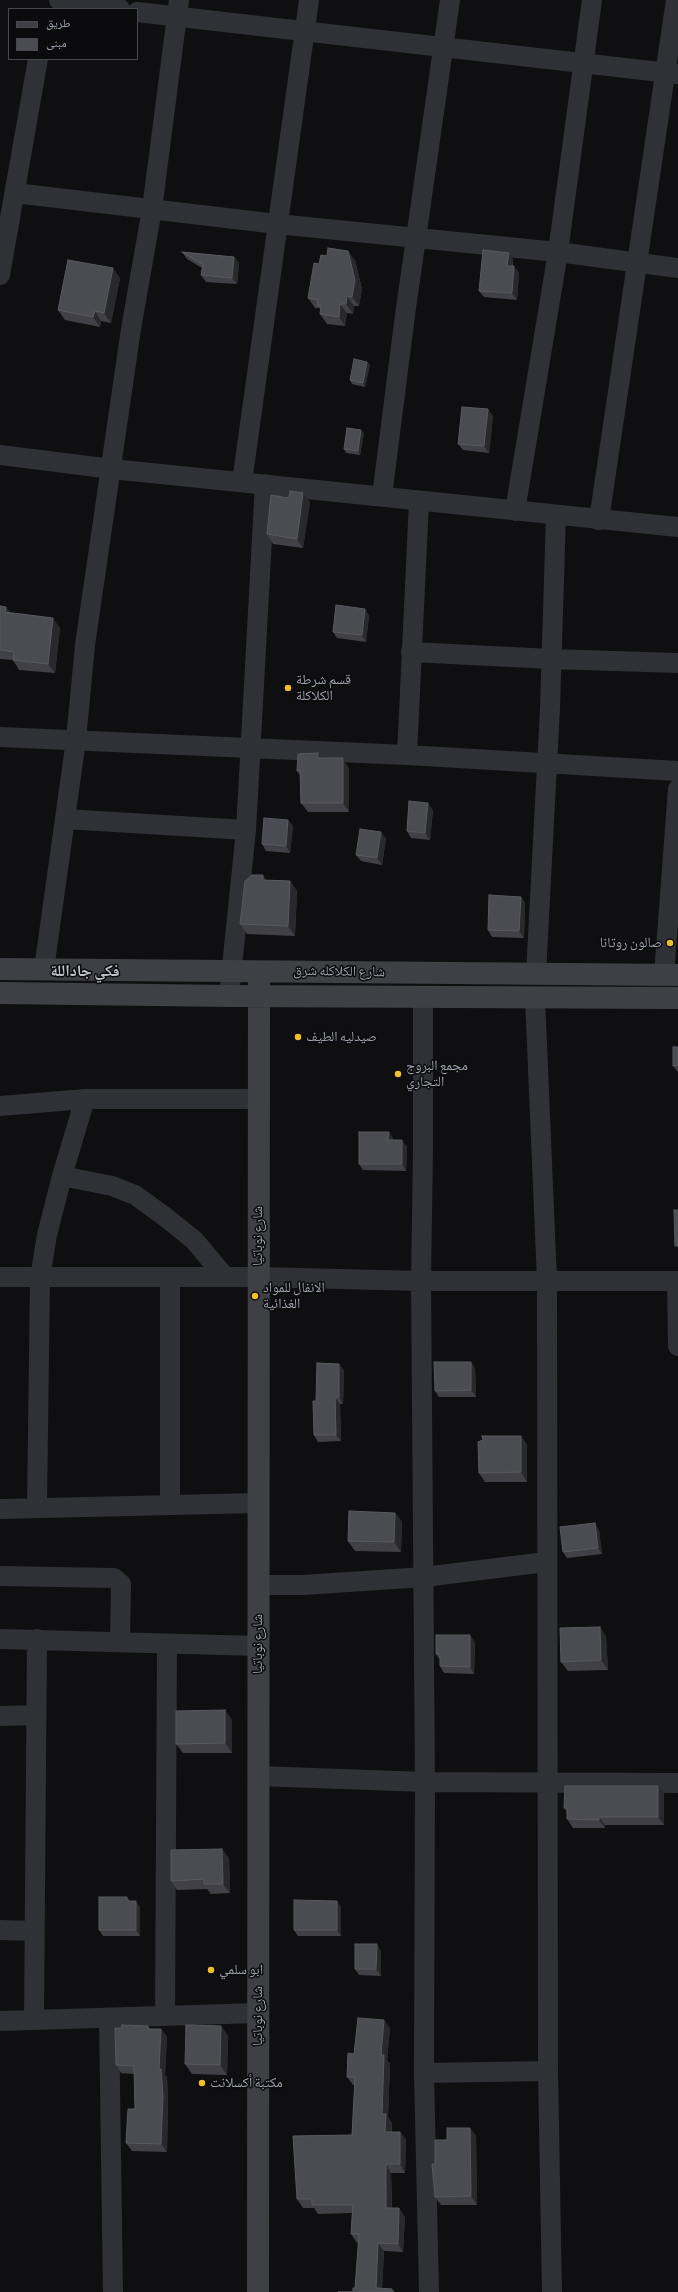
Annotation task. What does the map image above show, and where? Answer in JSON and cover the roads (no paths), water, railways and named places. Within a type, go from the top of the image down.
[{"type":"street","points":[[59,0],[113,8]]},
{"type":"street","points":[[242,482],[309,0]]},
{"type":"street","points":[[382,496],[416,238],[450,0]]},
{"type":"street","points":[[515,511],[558,252],[592,0]]},
{"type":"street","points":[[599,520],[638,263],[672,73],[676,0]]},
{"type":"street","points":[[44,969],[76,740],[85,644],[112,469],[131,329],[152,209],[178,9]]},
{"type":"street","points":[[138,12],[178,9],[305,31],[672,73]]},
{"type":"street","points":[[0,275],[38,60]]},
{"type":"street","points":[[14,193],[277,224],[558,252],[678,268]]},
{"type":"street","points":[[0,455],[112,469],[678,528]]},
{"type":"street","points":[[229,996],[230,972],[246,830],[252,747],[265,484]]},
{"type":"street","points":[[407,755],[419,502]]},
{"type":"street","points":[[536,974],[547,764],[556,515]]},
{"type":"street","points":[[411,652],[551,659],[678,662]]},
{"type":"street","points":[[0,737],[252,747],[678,771]]},
{"type":"street","points":[[671,975],[678,789]]},
{"type":"street","points":[[65,819],[246,830]]},
{"type":"street","name":"شارع الكلاكله شرق","points":[[0,969],[671,975]]},
{"type":"street","name":"شارع نوباتيا","points":[[258,2292],[259,972]]},
{"type":"street","name":"شارع الكلاكله شرق","points":[[0,993],[229,996],[678,998]]},
{"type":"street","points":[[423,997],[424,1150],[421,1281],[425,1782],[424,2073],[429,2292]]},
{"type":"street","points":[[535,998],[547,1280],[546,1562],[548,2071],[552,2292]]},
{"type":"street","points":[[36,1508],[40,1278],[47,1235],[62,1176],[86,1099]]},
{"type":"street","points":[[0,1106],[86,1099],[258,1099]]},
{"type":"street","points":[[62,1176],[112,1186],[135,1196],[164,1216],[194,1240],[224,1277]]},
{"type":"street","points":[[0,1277],[258,1277],[421,1281],[678,1281],[678,1346]]},
{"type":"street","points":[[170,1277],[170,1504]]},
{"type":"street","points":[[0,1509],[258,1503]]},
{"type":"street","points":[[258,1585],[311,1585],[424,1577],[546,1562]]},
{"type":"street","points":[[0,1576],[114,1578],[121,1584],[120,1642]]},
{"type":"street","points":[[0,1640],[258,1646]]},
{"type":"street","points":[[34,2020],[37,1640]]},
{"type":"street","points":[[165,2016],[167,1644]]},
{"type":"street","points":[[0,1716],[36,1715]]},
{"type":"street","points":[[258,1776],[425,1782],[678,1783]]},
{"type":"street","points":[[0,1930],[35,1930]]},
{"type":"street","points":[[0,2021],[258,2013]]},
{"type":"street","points":[[109,2018],[113,2292]]},
{"type":"street","points":[[424,2073],[548,2071]]},
{"type":"place","name":"قسم شرطة الكلاكلة","points":[[288,688]]},
{"type":"place","name":"صالون روتانا","points":[[670,943]]},
{"type":"place","name":"صيدليه الطيف","points":[[298,1037]]},
{"type":"place","name":"مجمع البروج التجاري","points":[[398,1074]]},
{"type":"place","name":"الانفال للمواد الغذائية","points":[[255,1296]]},
{"type":"place","name":"ابو سلمي","points":[[211,1970]]},
{"type":"place","name":"مكتبة أكسلانت","points":[[202,2083]]},
{"type":"district","name":"فكي جاداللة","points":[[85,972]]}]
